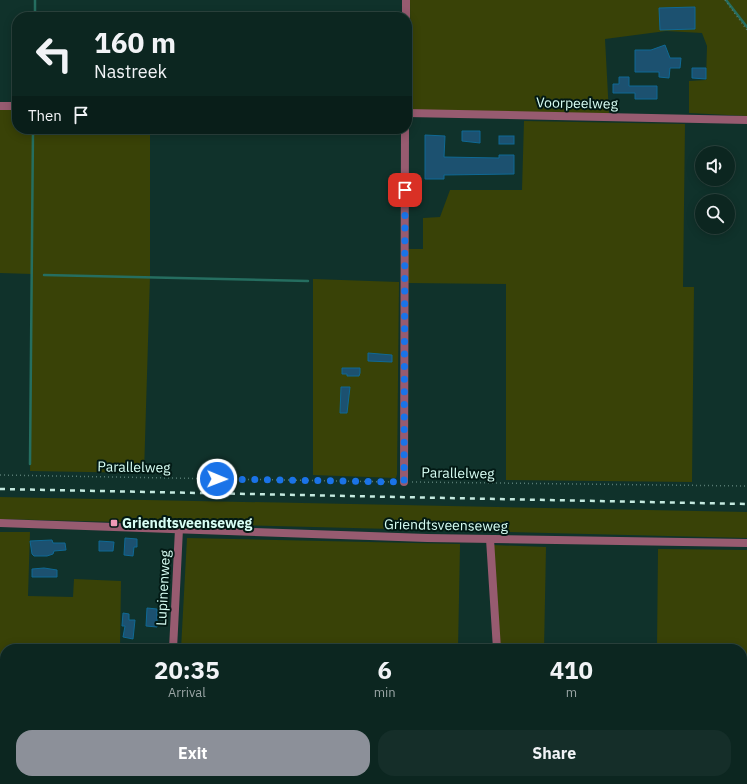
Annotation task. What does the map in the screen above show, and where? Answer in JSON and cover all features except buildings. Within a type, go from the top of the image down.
[{"type":"street","points":[[406,0],[406,12]]},
{"type":"street","points":[[0,106],[12,106]]},
{"type":"street","name":"Voorpeelweg","points":[[412,113],[747,120]]},
{"type":"street","points":[[404,482],[405,134]]},
{"type":"street","name":"Griendtsveenseweg","points":[[0,523],[490,539],[747,543]]},
{"type":"street","name":"Lupinenweg","points":[[173,644],[179,529]]},
{"type":"street","points":[[490,539],[496,644]]},
{"type":"path","points":[[725,0],[747,30]]},
{"type":"path","name":"Parallelweg","points":[[0,475],[747,486]]},
{"type":"green space","points":[[410,0],[747,0],[747,116],[689,113],[689,81],[706,80],[707,46],[702,33],[666,31],[605,39],[609,114],[412,110],[412,12],[410,12]]},
{"type":"green space","points":[[0,109],[12,109],[12,134],[150,134],[150,276],[144,473],[30,471],[32,274],[0,273]]},
{"type":"green space","points":[[524,121],[685,124],[683,287],[694,287],[692,482],[506,480],[506,284],[407,283],[408,249],[423,249],[423,218],[440,217],[450,190],[522,190]]},
{"type":"green space","points":[[313,279],[399,282],[396,478],[313,475]]},
{"type":"green space","points":[[0,497],[747,512],[747,538],[0,519]]},
{"type":"green space","points":[[0,532],[30,532],[28,596],[73,597],[74,579],[121,581],[120,644],[0,644]]},
{"type":"green space","points":[[187,538],[460,544],[458,644],[181,644]]},
{"type":"green space","points":[[493,545],[546,547],[544,644],[500,644]]},
{"type":"green space","points":[[658,549],[747,550],[747,644],[657,644]]},
{"type":"waterway","points":[[35,0],[35,12]]},
{"type":"waterway","points":[[726,0],[747,27]]},
{"type":"waterway","points":[[30,464],[33,134]]},
{"type":"waterway","points":[[44,275],[308,281]]},
{"type":"railway","points":[[0,489],[747,504]]},
{"type":"place","name":"Griendtsveenseweg","points":[[114,523]]},
{"type":"route","points":[[217,479],[404,482],[405,190]]}]
